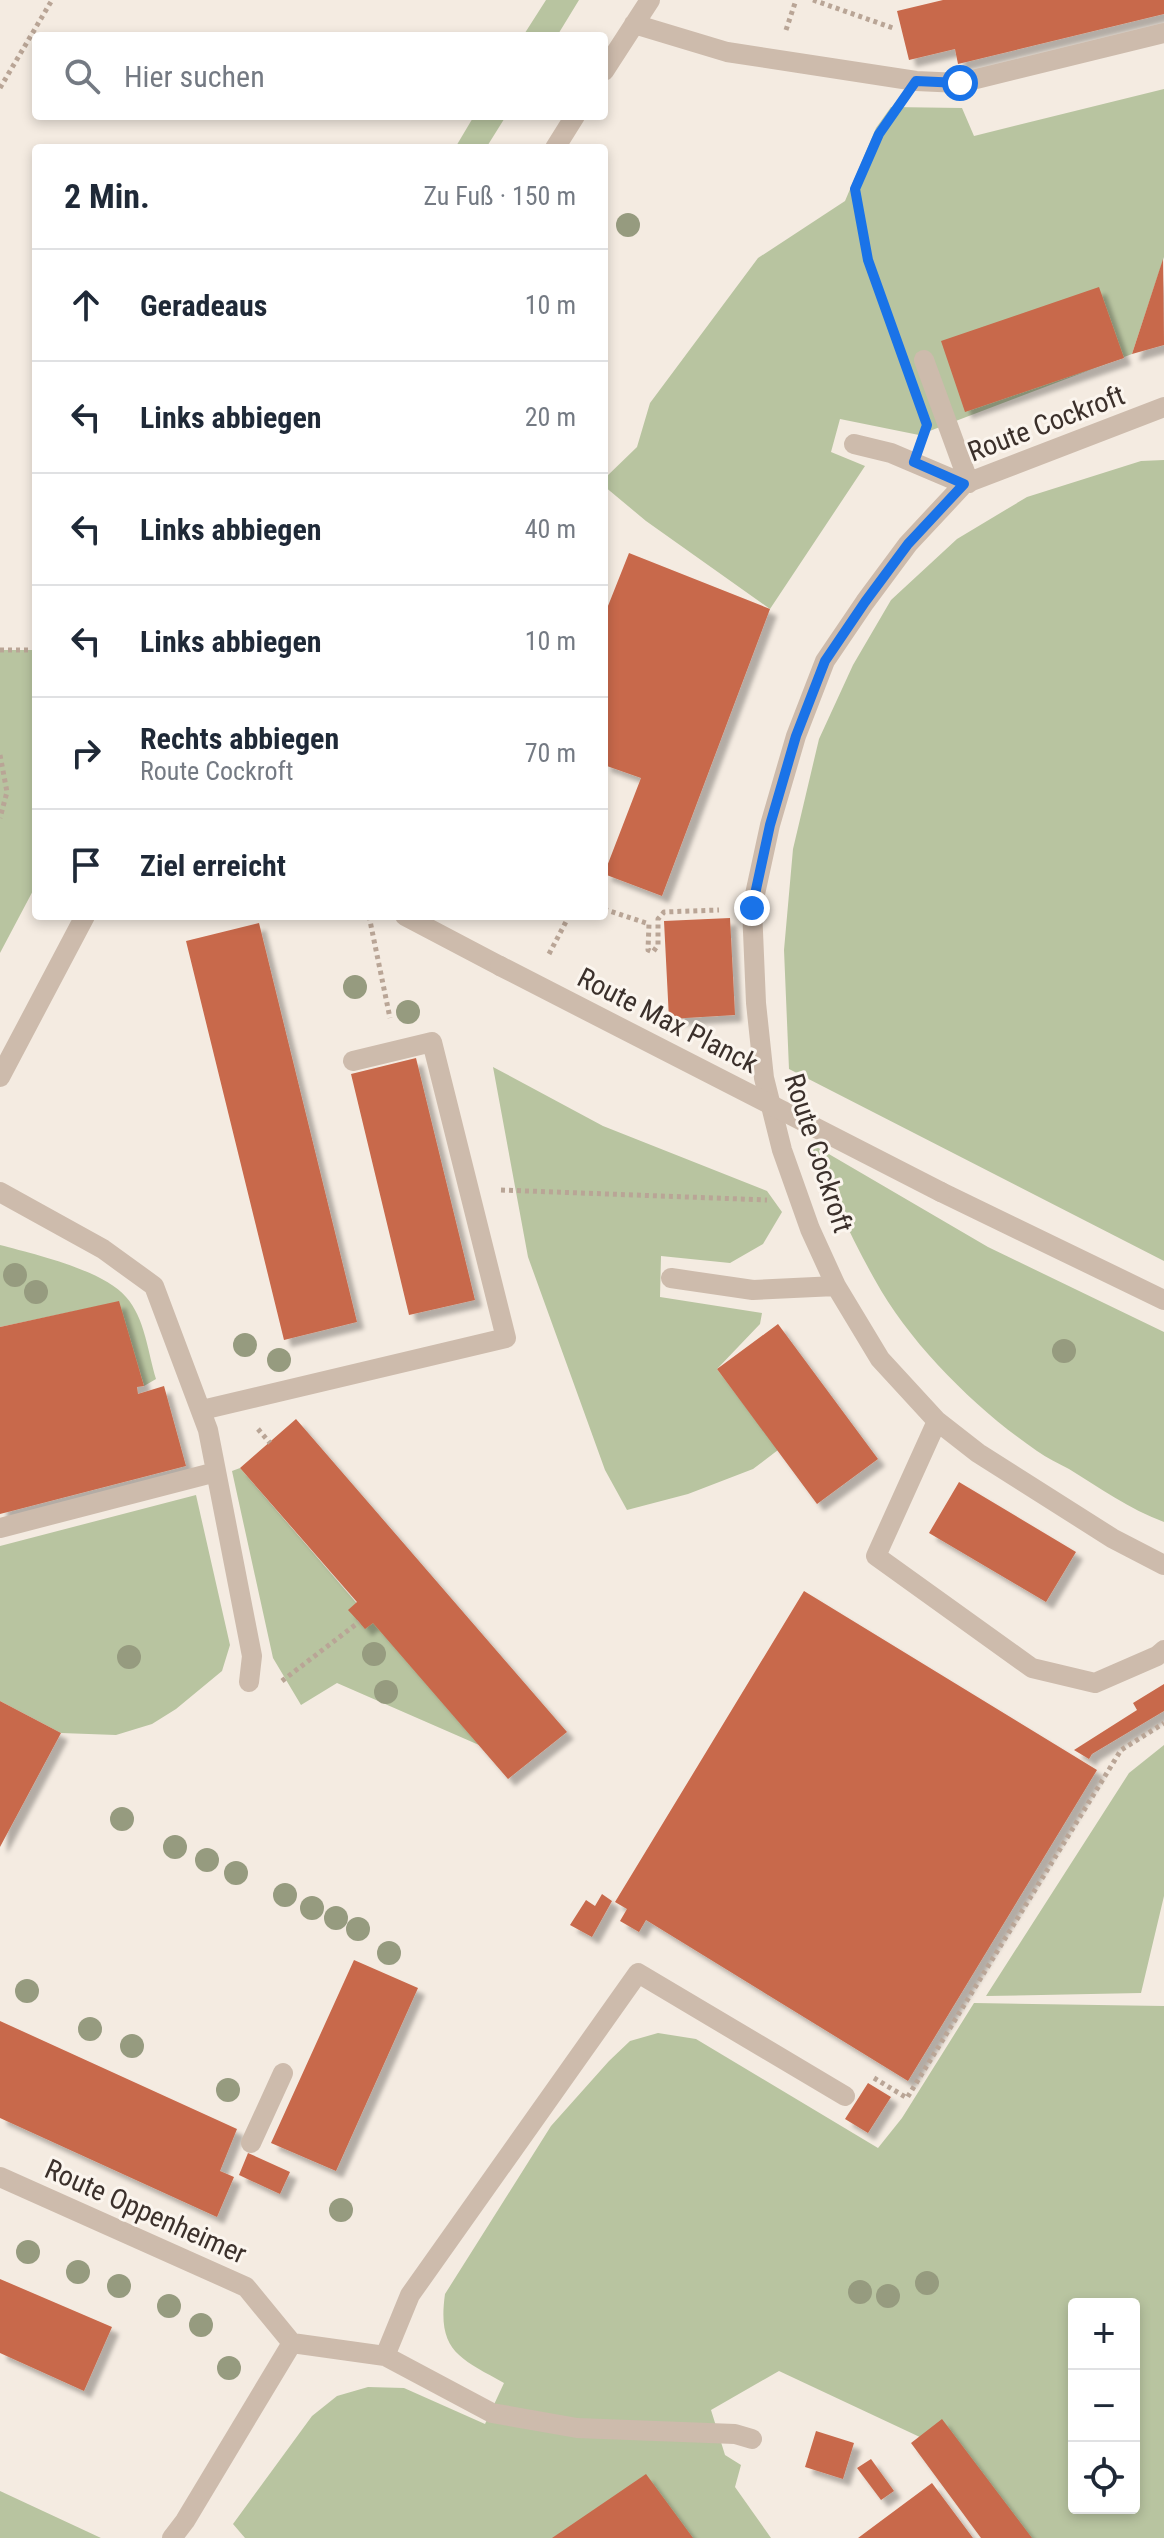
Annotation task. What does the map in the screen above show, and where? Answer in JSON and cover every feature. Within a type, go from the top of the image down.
[{"type":"street","points":[[608,65],[650,0]]},
{"type":"street","points":[[634,24],[727,52],[916,81],[960,83],[1164,33]]},
{"type":"street","points":[[558,144],[572,120]]},
{"type":"street","points":[[924,360],[967,483]]},
{"type":"street","name":"Route Cockroft","points":[[1164,407],[967,483],[908,544],[825,661],[796,736],[770,825],[752,908],[756,1003],[764,1078],[782,1150],[810,1229],[836,1286],[880,1359],[937,1421],[978,1453],[1099,1530],[1164,1565]]},
{"type":"street","points":[[854,444],[891,453],[967,483]]},
{"type":"street","points":[[0,1077],[83,920]]},
{"type":"street","name":"Route Max Planck","points":[[413,920],[941,1192],[1164,1300]]},
{"type":"street","points":[[202,1410],[506,1338],[432,1042],[353,1061]]},
{"type":"street","points":[[0,1192],[103,1249],[154,1286],[202,1410],[252,1656],[249,1682]]},
{"type":"street","points":[[671,1278],[753,1290],[836,1286]]},
{"type":"street","points":[[937,1421],[876,1556],[1032,1668],[1095,1683],[1164,1650]]},
{"type":"street","points":[[0,1528],[216,1472]]},
{"type":"street","points":[[385,2356],[410,2295],[638,1973],[845,2096]]},
{"type":"street","points":[[251,2143],[283,2073]]},
{"type":"street","name":"Route Oppenheimer","points":[[0,2177],[246,2287],[292,2343]]},
{"type":"street","points":[[172,2538],[292,2343],[385,2356],[492,2413],[577,2428],[735,2434],[752,2439]]},
{"type":"path","points":[[33,32],[52,0]]},
{"type":"path","points":[[813,0],[893,28]]},
{"type":"path","points":[[0,88],[32,34]]},
{"type":"path","points":[[898,343],[868,260],[855,189],[879,134],[916,81]]},
{"type":"path","points":[[0,650],[32,650]]},
{"type":"path","points":[[0,755],[7,792],[0,818]]},
{"type":"path","points":[[608,910],[649,924],[648,950],[653,952],[658,945],[658,919],[664,912],[752,908]]},
{"type":"path","points":[[370,920],[396,1050]]},
{"type":"path","points":[[533,983],[567,920]]},
{"type":"path","points":[[516,1190],[758,1198]]},
{"type":"path","points":[[249,1682],[285,1680],[359,1622]]},
{"type":"path","points":[[907,2098],[1121,1750],[1164,1723]]},
{"type":"green space","points":[[546,0],[579,0],[559,32],[526,32]]},
{"type":"green space","points":[[1164,89],[1164,257],[1132,354],[919,435],[840,419],[831,452],[865,466],[770,609],[646,521],[608,489],[608,475],[637,447],[650,403],[758,258],[845,201],[876,128],[891,107],[962,108],[974,136]]},
{"type":"green space","points":[[472,120],[504,120],[488,144],[457,144]]},
{"type":"green space","points":[[1164,460],[1164,1261],[789,1069],[784,950],[793,849],[819,739],[853,665],[891,600],[957,539],[1027,497],[1141,461]]},
{"type":"green space","points":[[0,650],[32,650],[32,893],[0,953]]},
{"type":"green space","points":[[493,1067],[603,1126],[767,1191],[782,1212],[763,1244],[730,1263],[661,1256],[660,1297],[762,1313],[760,1324],[717,1369],[778,1450],[753,1469],[688,1494],[627,1510],[605,1470],[528,1257]]},
{"type":"green space","points":[[810,1143],[988,1247],[1164,1332],[1164,1522],[1127,1505],[1037,1451],[991,1416],[947,1374],[907,1328],[875,1280]]},
{"type":"green space","points":[[0,1245],[67,1264],[115,1287],[138,1315],[156,1379],[144,1386],[118,1302],[0,1327]]},
{"type":"green space","points":[[240,1468],[479,1745],[337,1683],[301,1705],[273,1658],[232,1471]]},
{"type":"green space","points":[[196,1495],[230,1645],[222,1671],[176,1709],[152,1724],[116,1735],[61,1733],[0,1701],[0,1546]]},
{"type":"green space","points":[[1164,1745],[1164,1896],[1141,1993],[986,1996],[1129,1773]]},
{"type":"green space","points":[[974,2003],[1164,2006],[1164,2538],[1009,2538],[939,2446],[779,2371],[711,2410],[725,2455],[741,2465],[735,2487],[771,2538],[245,2538],[233,2524],[312,2416],[337,2396],[368,2387],[404,2388],[485,2424],[504,2383],[463,2359],[448,2341],[443,2313],[445,2294],[551,2126],[630,2041],[658,2033],[696,2039],[878,2148],[902,2118]]},
{"type":"green space","points":[[0,2491],[101,2538],[0,2538]]},
{"type":"building","points":[[943,0],[1164,0],[1164,14],[958,64],[955,49],[909,60],[897,11]]},
{"type":"building","points":[[1163,259],[1164,345],[1132,354]]},
{"type":"building","points":[[1099,287],[1124,358],[965,412],[941,341]]},
{"type":"building","points":[[629,553],[770,609],[662,896],[608,876],[608,864],[641,778],[608,766],[608,606]]},
{"type":"building","points":[[730,918],[735,1015],[669,1019],[664,921]]},
{"type":"building","points":[[259,923],[357,1322],[284,1340],[186,941]]},
{"type":"building","points":[[416,1058],[475,1300],[409,1315],[351,1074]]},
{"type":"building","points":[[119,1301],[144,1386],[137,1387],[138,1394],[164,1386],[186,1466],[0,1514],[0,1327]]},
{"type":"building","points":[[778,1324],[878,1459],[817,1504],[717,1369]]},
{"type":"building","points":[[296,1419],[567,1732],[508,1779],[373,1623],[365,1629],[348,1610],[357,1602],[240,1468]]},
{"type":"building","points":[[959,1482],[1076,1552],[1046,1602],[929,1533]]},
{"type":"building","points":[[804,1591],[1097,1770],[908,2081],[646,1920],[639,1932],[620,1921],[627,1909],[615,1902]]},
{"type":"building","points":[[1164,1684],[1164,1711],[1092,1754],[1089,1759],[1074,1750],[1137,1710],[1133,1703]]},
{"type":"building","points":[[0,1701],[61,1733],[0,1847]]},
{"type":"building","points":[[602,1894],[612,1901],[592,1937],[570,1925],[586,1900],[595,1906]]},
{"type":"building","points":[[354,1960],[418,1988],[336,2171],[271,2143]]},
{"type":"building","points":[[0,2021],[237,2129],[220,2171],[234,2177],[217,2217],[0,2118]]},
{"type":"building","points":[[868,2083],[891,2097],[868,2133],[845,2119]]},
{"type":"building","points":[[248,2153],[290,2172],[280,2194],[239,2175]]},
{"type":"building","points":[[0,2279],[112,2327],[84,2391],[0,2353]]},
{"type":"building","points":[[942,2419],[1032,2538],[981,2538],[911,2443]]},
{"type":"building","points":[[816,2431],[854,2443],[843,2479],[805,2467]]},
{"type":"building","points":[[871,2459],[894,2491],[881,2500],[857,2468]]},
{"type":"building","points":[[646,2474],[693,2538],[552,2538]]},
{"type":"building","points":[[932,2483],[973,2538],[858,2538]]},
{"type":"route","points":[[752,908],[770,825],[796,736],[825,661],[908,544],[964,484],[914,462],[927,425],[868,260],[855,189],[879,134],[916,81],[960,83]]}]
